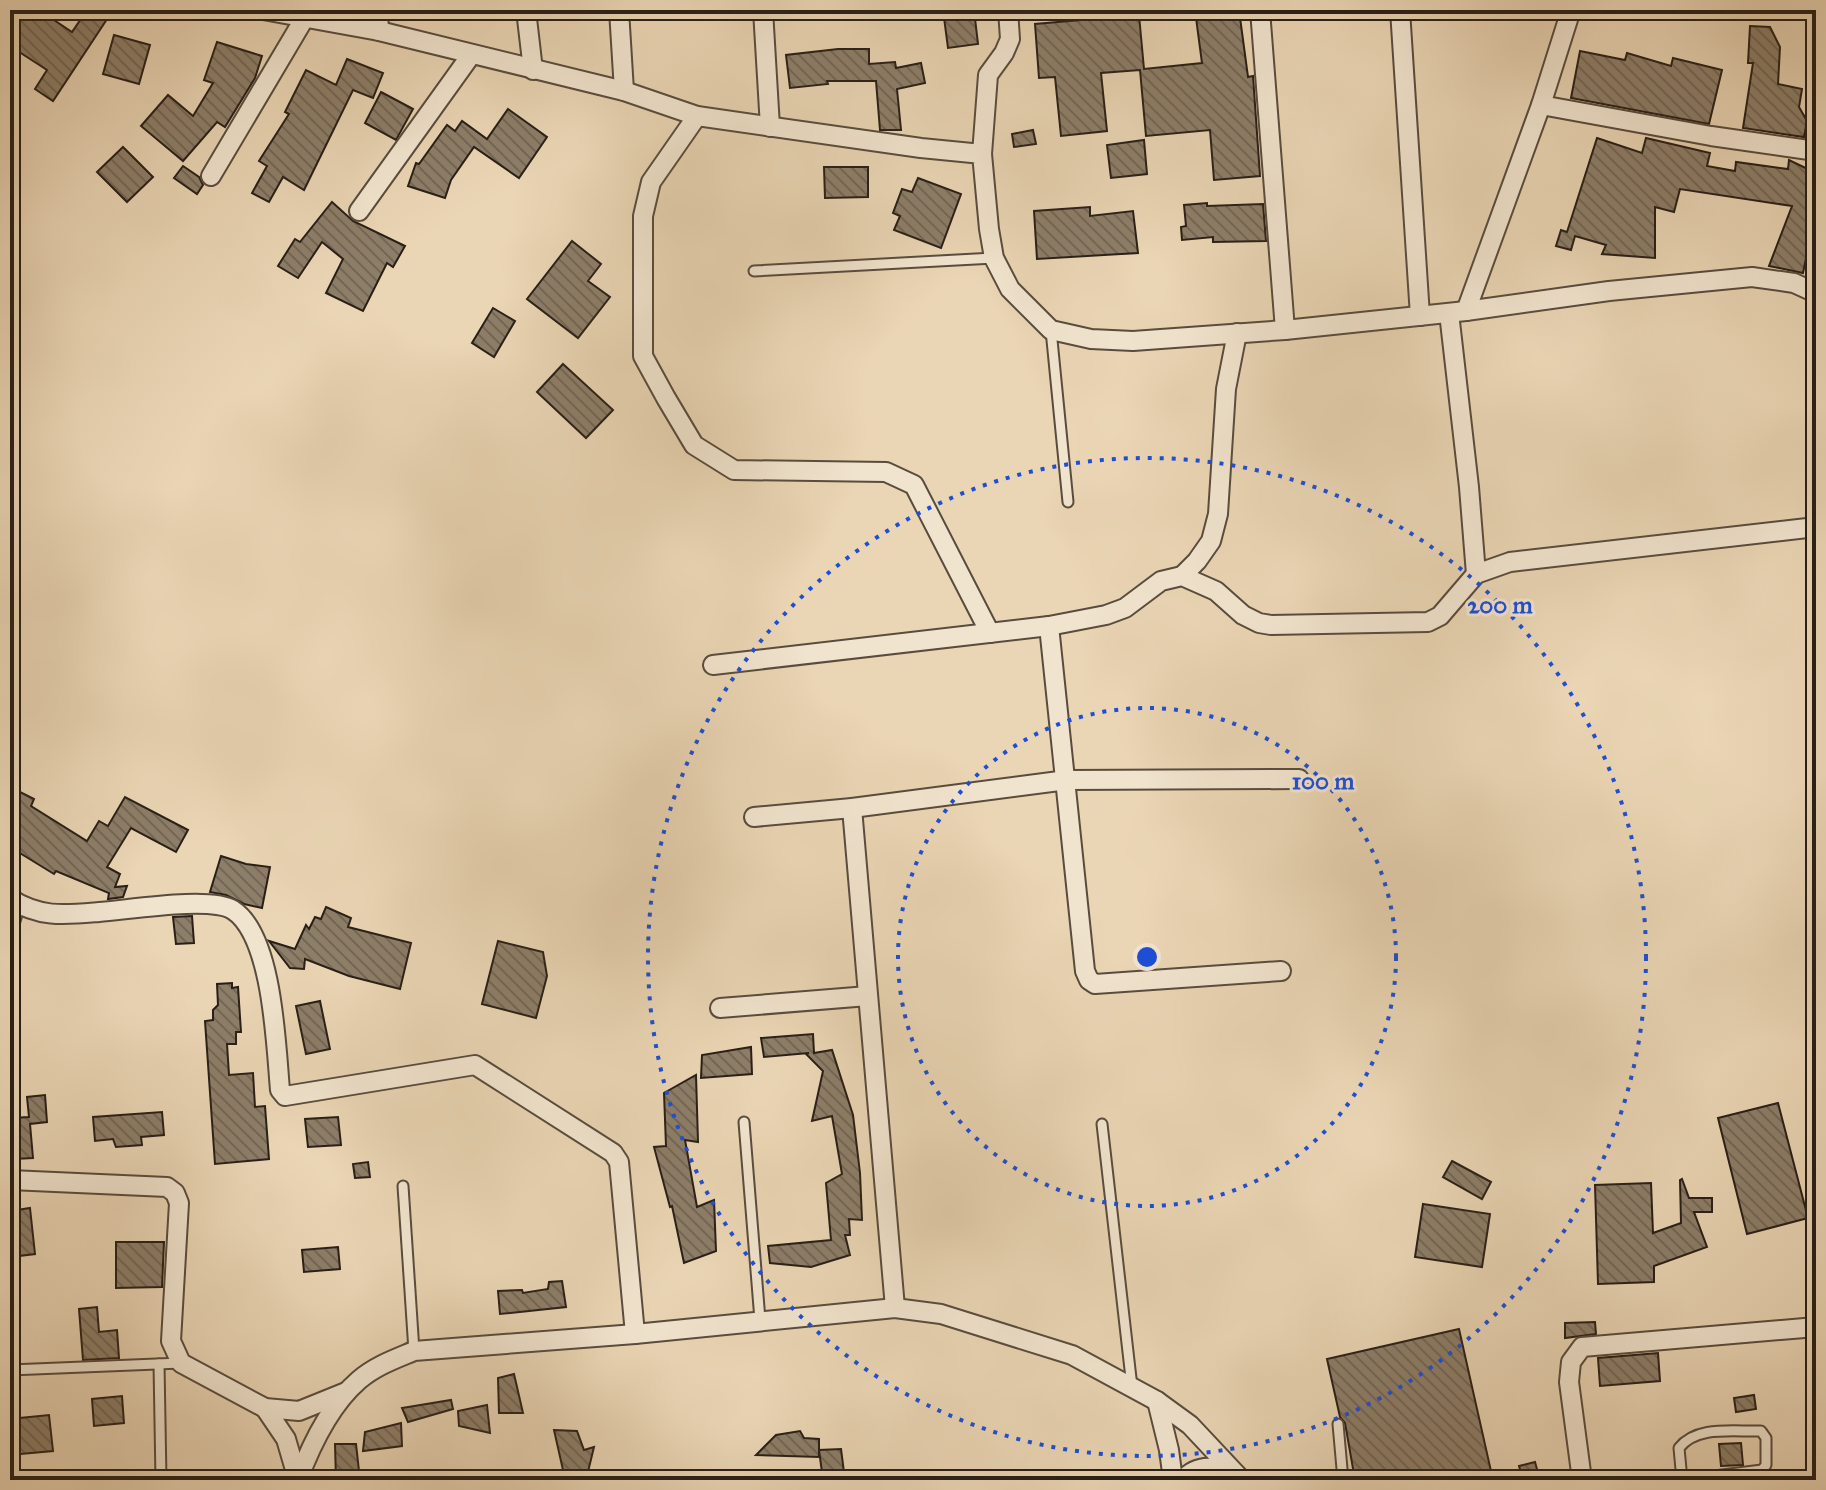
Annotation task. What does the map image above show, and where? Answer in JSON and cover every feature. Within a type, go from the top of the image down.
[{"type":"street","points":[[263,10],[379,31],[624,91],[697,116],[982,154]]},
{"type":"street","points":[[378,10],[379,31]]},
{"type":"street","points":[[526,10],[533,70]]},
{"type":"street","points":[[619,10],[624,91]]},
{"type":"street","points":[[763,10],[770,127]]},
{"type":"street","points":[[1008,10],[1010,39],[988,75],[982,154],[989,229],[994,258],[1010,289],[1051,330],[1091,339],[1133,341],[1285,330],[1752,277],[1794,283],[1816,293]]},
{"type":"street","points":[[1260,10],[1285,330]]},
{"type":"street","points":[[1400,10],[1420,316]]},
{"type":"street","points":[[1476,574],[1457,312],[1541,105],[1571,10]]},
{"type":"street","points":[[211,176],[304,19]]},
{"type":"street","points":[[359,211],[471,55]]},
{"type":"street","points":[[1541,105],[1711,136],[1816,151]]},
{"type":"street","points":[[697,116],[651,182],[643,216],[643,356],[666,398],[694,445],[734,470],[886,472],[914,485],[990,633]]},
{"type":"street","points":[[713,665],[1049,626],[1106,615],[1125,608],[1161,581],[1182,576],[1211,541],[1218,514],[1226,389],[1237,333]]},
{"type":"street","points":[[1182,576],[1216,591],[1243,615],[1271,625],[1428,622],[1440,616],[1476,574],[1510,562],[1816,527]]},
{"type":"street","points":[[1049,626],[1085,971],[1089,980],[1095,984],[1281,971]]},
{"type":"street","points":[[754,817],[852,808],[1067,780],[1299,779]]},
{"type":"street","points":[[852,808],[895,1308]]},
{"type":"street","points":[[10,922],[13,900],[55,916],[198,903],[232,909],[250,928],[257,942],[273,1010],[280,1090],[285,1096],[475,1065],[613,1153],[619,1162],[635,1334]]},
{"type":"street","points":[[720,1008],[868,996]]},
{"type":"street","points":[[10,1180],[167,1187],[175,1193],[179,1203],[171,1341],[181,1363],[265,1408],[299,1411],[348,1391]]},
{"type":"street","points":[[298,1480],[317,1436],[348,1391],[383,1364],[414,1351],[635,1334],[895,1308],[941,1314],[1072,1355],[1157,1401],[1190,1425],[1239,1477]]},
{"type":"street","points":[[1582,1480],[1569,1382],[1571,1362],[1582,1347],[1816,1327]]},
{"type":"street","points":[[1157,1401],[1173,1480]]},
{"type":"street","points":[[265,1408],[286,1439],[298,1480]]},
{"type":"street","points":[[1183,1480],[1188,1473],[1206,1467],[1239,1477]]},
{"type":"lane","points":[[754,271],[994,258]]},
{"type":"lane","points":[[1051,330],[1068,502]]},
{"type":"lane","points":[[744,1122],[760,1320]]},
{"type":"lane","points":[[1102,1124],[1132,1387]]},
{"type":"lane","points":[[403,1186],[414,1351]]},
{"type":"lane","points":[[10,1370],[181,1363]]},
{"type":"lane","points":[[159,1364],[161,1480]]},
{"type":"lane","points":[[1338,1424],[1343,1480]]},
{"type":"lane","points":[[1761,1431],[1766,1438],[1766,1465],[1762,1470],[1682,1480],[1679,1448],[1686,1439],[1699,1433],[1761,1431]]},
{"type":"lane","points":[[491,1480],[506,1480]]},
{"type":"building","points":[[17,10],[39,10],[72,32],[87,10],[113,10],[53,101],[35,89],[47,70],[10,46],[10,21]]},
{"type":"building","points":[[943,10],[974,10],[978,44],[948,48]]},
{"type":"building","points":[[1195,10],[1239,10],[1248,77],[1253,76],[1260,176],[1214,180],[1210,130],[1146,136],[1140,70],[1101,73],[1107,131],[1061,136],[1055,77],[1039,78],[1035,24],[1139,15],[1144,69],[1202,63]]},
{"type":"building","points":[[1750,26],[1770,27],[1780,47],[1778,84],[1802,89],[1799,107],[1807,121],[1804,137],[1743,128],[1753,63],[1748,63]]},
{"type":"building","points":[[114,35],[150,45],[139,84],[103,74]]},
{"type":"building","points":[[217,42],[262,56],[255,78],[225,127],[217,122],[183,161],[141,126],[168,95],[193,116],[213,83],[204,80]]},
{"type":"building","points":[[869,49],[869,64],[895,62],[896,68],[921,63],[925,83],[897,89],[901,130],[880,130],[876,81],[827,81],[828,84],[790,88],[786,55]]},
{"type":"building","points":[[1580,51],[1625,60],[1627,53],[1671,66],[1673,58],[1722,70],[1709,124],[1571,98]]},
{"type":"building","points":[[347,59],[383,73],[373,98],[353,90],[304,190],[283,177],[269,202],[252,193],[267,166],[259,161],[289,114],[285,112],[306,70],[336,85]]},
{"type":"building","points":[[381,92],[413,109],[396,140],[365,123]]},
{"type":"building","points":[[508,109],[547,137],[519,178],[474,147],[451,180],[445,198],[408,186],[416,163],[419,164],[447,125],[455,131],[462,121],[487,139]]},
{"type":"building","points":[[1033,130],[1036,144],[1014,147],[1012,134]]},
{"type":"building","points":[[1597,138],[1642,153],[1646,138],[1710,153],[1707,166],[1735,171],[1736,162],[1788,169],[1789,160],[1816,173],[1816,210],[1803,273],[1769,266],[1792,206],[1680,189],[1674,212],[1655,207],[1655,258],[1602,254],[1606,245],[1575,236],[1571,250],[1556,246],[1561,230],[1567,232]]},
{"type":"building","points":[[1144,140],[1147,174],[1111,178],[1107,145]]},
{"type":"building","points":[[123,147],[153,177],[127,202],[97,172]]},
{"type":"building","points":[[183,166],[199,177],[203,185],[197,194],[174,178]]},
{"type":"building","points":[[824,167],[868,167],[868,197],[825,198]]},
{"type":"building","points":[[918,178],[961,194],[941,248],[894,230],[900,216],[893,213],[902,189],[912,192]]},
{"type":"building","points":[[332,202],[353,221],[405,246],[393,267],[387,263],[363,311],[326,293],[343,259],[322,242],[298,278],[278,266],[295,239],[300,242]]},
{"type":"building","points":[[1207,203],[1207,206],[1263,204],[1266,241],[1213,242],[1213,237],[1182,240],[1181,227],[1186,226],[1184,205]]},
{"type":"building","points":[[1090,207],[1090,216],[1133,211],[1138,253],[1037,259],[1034,211]]},
{"type":"building","points":[[572,241],[601,264],[588,281],[610,297],[578,338],[527,299]]},
{"type":"building","points":[[493,308],[515,321],[494,357],[472,343]]},
{"type":"building","points":[[563,364],[613,410],[586,438],[537,392]]},
{"type":"building","points":[[10,787],[34,799],[31,806],[87,841],[99,821],[108,826],[125,797],[188,830],[176,852],[131,828],[107,867],[120,874],[115,887],[127,886],[123,897],[108,899],[109,893],[56,871],[54,874],[10,847]]},
{"type":"building","points":[[221,856],[270,867],[262,908],[210,892]]},
{"type":"building","points":[[326,907],[351,918],[348,927],[411,943],[400,989],[349,976],[305,959],[304,969],[290,968],[269,941],[295,949],[306,925],[309,929],[315,917],[321,919]]},
{"type":"building","points":[[192,916],[194,943],[176,944],[173,917]]},
{"type":"building","points":[[498,941],[543,952],[547,976],[536,1018],[482,1004]]},
{"type":"building","points":[[232,983],[232,988],[238,987],[241,1032],[236,1032],[236,1044],[227,1044],[229,1075],[253,1073],[255,1107],[265,1106],[269,1159],[215,1164],[205,1021],[213,1020],[213,1010],[218,1005],[217,984]]},
{"type":"building","points":[[320,1001],[330,1049],[306,1054],[296,1006]]},
{"type":"building","points":[[813,1034],[814,1053],[832,1050],[853,1115],[862,1220],[849,1219],[850,1235],[845,1235],[850,1255],[811,1267],[770,1263],[768,1246],[831,1240],[826,1183],[842,1174],[832,1116],[812,1121],[823,1071],[806,1054],[809,1053],[764,1057],[761,1038]]},
{"type":"building","points":[[751,1047],[752,1074],[701,1078],[702,1055]]},
{"type":"building","points":[[696,1075],[698,1142],[685,1140],[697,1207],[714,1200],[716,1251],[684,1263],[672,1206],[654,1147],[666,1146],[664,1093]]},
{"type":"building","points":[[45,1095],[47,1122],[30,1124],[33,1158],[14,1159],[12,1118],[29,1117],[27,1097]]},
{"type":"building","points":[[1778,1103],[1808,1218],[1747,1234],[1718,1118]]},
{"type":"building","points":[[162,1112],[164,1135],[141,1137],[142,1145],[116,1147],[113,1139],[95,1141],[93,1117]]},
{"type":"building","points":[[338,1117],[341,1145],[308,1147],[305,1119]]},
{"type":"building","points":[[1452,1161],[1491,1182],[1482,1199],[1443,1177]]},
{"type":"building","points":[[368,1162],[370,1177],[355,1178],[353,1164]]},
{"type":"building","points":[[1682,1179],[1689,1198],[1712,1198],[1712,1212],[1694,1212],[1707,1247],[1654,1266],[1654,1282],[1598,1284],[1595,1185],[1651,1183],[1653,1233],[1681,1223]]},
{"type":"building","points":[[1423,1204],[1490,1214],[1482,1267],[1415,1257]]},
{"type":"building","points":[[30,1208],[35,1254],[10,1257],[10,1211]]},
{"type":"building","points":[[116,1242],[164,1242],[162,1287],[116,1288]]},
{"type":"building","points":[[338,1247],[340,1269],[304,1272],[302,1250]]},
{"type":"building","points":[[562,1281],[566,1307],[500,1314],[498,1291],[522,1290],[523,1293],[548,1289],[549,1282]]},
{"type":"building","points":[[97,1307],[99,1332],[117,1330],[119,1358],[83,1360],[79,1309]]},
{"type":"building","points":[[1595,1322],[1596,1334],[1565,1338],[1565,1323]]},
{"type":"building","points":[[1459,1329],[1493,1480],[1355,1480],[1345,1423],[1340,1417],[1327,1359]]},
{"type":"building","points":[[1658,1353],[1660,1381],[1600,1386],[1598,1358]]},
{"type":"building","points":[[514,1374],[523,1413],[499,1413],[498,1378]]},
{"type":"building","points":[[1754,1395],[1756,1409],[1736,1412],[1734,1398]]},
{"type":"building","points":[[122,1396],[124,1423],[94,1426],[92,1399]]},
{"type":"building","points":[[451,1400],[453,1409],[408,1422],[402,1408]]},
{"type":"building","points":[[487,1405],[490,1433],[459,1426],[458,1411]]},
{"type":"building","points":[[49,1415],[53,1451],[10,1455],[10,1419]]},
{"type":"building","points":[[401,1423],[402,1446],[363,1451],[365,1432]]},
{"type":"building","points":[[554,1430],[577,1431],[584,1450],[594,1447],[586,1480],[560,1480],[563,1470]]},
{"type":"building","points":[[800,1431],[804,1438],[819,1439],[819,1457],[756,1455],[776,1435]]},
{"type":"building","points":[[1741,1443],[1743,1465],[1721,1466],[1719,1444]]},
{"type":"building","points":[[335,1444],[356,1444],[360,1480],[336,1480]]},
{"type":"building","points":[[841,1449],[845,1480],[823,1480],[819,1450]]},
{"type":"building","points":[[1535,1462],[1540,1480],[1523,1480],[1519,1466]]}]
